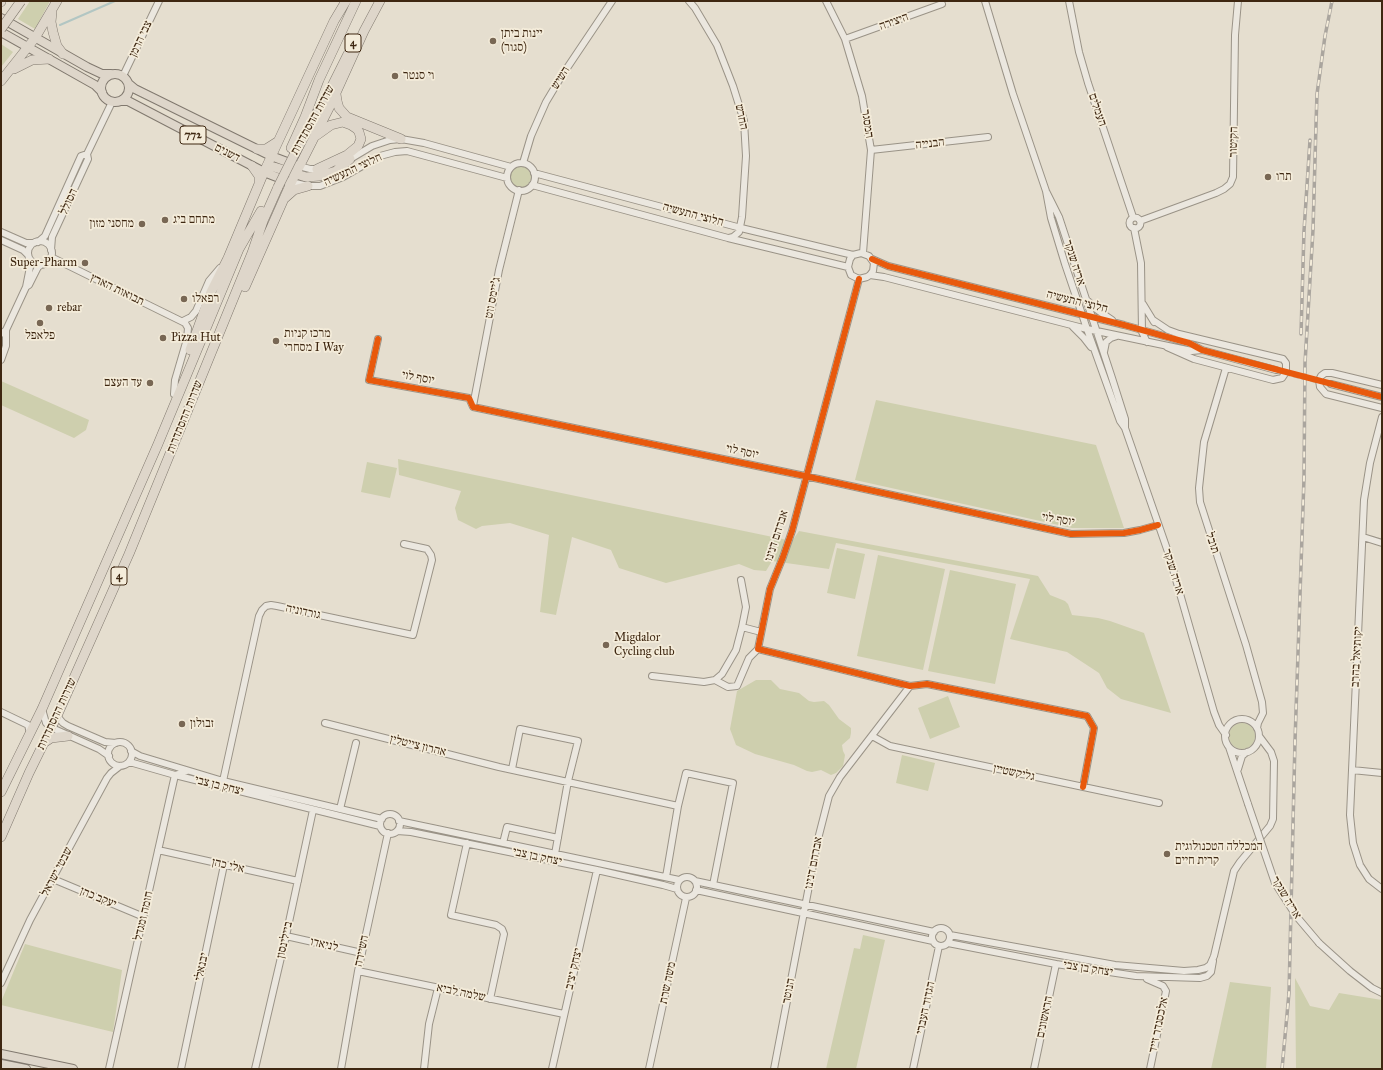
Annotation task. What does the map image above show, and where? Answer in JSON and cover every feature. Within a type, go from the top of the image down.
[{"type":"highway","points":[[1,30],[21,1]]},
{"type":"highway","points":[[158,444],[174,394],[211,292],[228,258],[271,156],[331,28],[346,1]]},
{"type":"highway","name":"שדרות ההסתדרות","points":[[1,792],[42,709],[158,444],[238,249],[261,210],[305,117],[319,80],[356,1]]},
{"type":"highway","name":"שדרות ההסתדרות","points":[[1,837],[29,773],[52,728],[129,554],[252,253],[263,220],[308,127],[334,89],[363,23],[377,1]]},
{"type":"highway","points":[[202,376],[208,369],[291,182],[313,139],[334,89],[380,1]]},
{"type":"highway","points":[[1,81],[28,47],[55,4]]},
{"type":"highway","points":[[55,4],[51,22],[57,46],[63,54]]},
{"type":"highway","points":[[8,72],[28,61],[49,59]]},
{"type":"highway","points":[[334,89],[341,111],[347,117],[401,139]]},
{"type":"highway","points":[[313,139],[327,127],[340,122],[351,125],[357,129],[361,136],[360,143],[355,149],[339,159],[317,169]]},
{"type":"highway","points":[[257,149],[266,149],[278,142]]},
{"type":"highway","points":[[264,172],[272,167],[297,170],[306,177],[313,177],[328,174],[340,168],[350,159]]},
{"type":"highway","points":[[252,166],[258,176],[259,183]]},
{"type":"highway","points":[[283,200],[294,190],[308,186]]},
{"type":"highway","points":[[45,742],[51,738],[68,736]]},
{"type":"main road","points":[[1,18],[34,38],[102,74],[120,74],[129,84],[129,93],[121,101],[112,102],[104,97],[102,92],[95,85],[1,30]]},
{"type":"main road","points":[[102,92],[103,82],[111,74]]},
{"type":"main road","name":"דשנים","points":[[129,84],[135,89],[297,170]]},
{"type":"main road","name":"דשנים","points":[[121,101],[128,102],[264,172],[291,182]]},
{"type":"main road","points":[[1,1054],[73,1069]]},
{"type":"main road","points":[[1,1064],[26,1069]]},
{"type":"street","name":"צבי הרמן","points":[[123,76],[159,1]]},
{"type":"street","name":"השיש","points":[[524,163],[532,136],[546,102],[612,1]]},
{"type":"street","name":"החרש","points":[[690,1],[717,45],[733,86],[744,121],[746,156],[741,228]]},
{"type":"street","name":"המסגר","points":[[826,1],[846,39],[862,96],[871,150],[863,253]]},
{"type":"street","name":"אריה שנקר","points":[[984,1],[1013,94],[1046,191],[1059,217],[1125,419],[1125,428]]},
{"type":"street","name":"העמלים","points":[[1069,1],[1079,52],[1088,83],[1133,217]]},
{"type":"street","name":"הקיטור","points":[[1140,221],[1216,193],[1230,184],[1233,177],[1238,1]]},
{"type":"street","name":"היצירה","points":[[846,39],[942,4]]},
{"type":"street","name":"הסולל","points":[[51,254],[52,237],[88,159],[87,154],[112,102]]},
{"type":"street","name":"הבנייה","points":[[871,150],[988,137]]},
{"type":"street","name":"חלוצי התעשיה","points":[[297,170],[307,168],[317,169],[335,165],[350,159],[377,144],[390,140],[401,139],[424,143],[511,167]]},
{"type":"street","name":"חלוצי התעשיה","points":[[291,182],[308,186],[320,186],[334,181],[387,154],[407,150],[507,178],[510,184],[519,190]]},
{"type":"street","name":"הסולל","points":[[36,243],[45,236],[81,156],[87,154]]},
{"type":"street","points":[[507,178],[511,167],[517,164],[524,163],[531,168],[534,173],[532,185],[524,190],[519,190]]},
{"type":"street","name":"חלוצי התעשיה","points":[[534,173],[741,228],[853,255],[863,253],[888,266],[1091,316],[1171,338],[1193,345],[1202,350],[1276,370]]},
{"type":"street","name":"חלוצי התעשיה","points":[[532,185],[728,238],[848,267]]},
{"type":"street","name":"ג'יימס ווט","points":[[473,407],[499,270],[519,190]]},
{"type":"street","name":"אריה שנקר","points":[[1046,191],[1051,218],[1082,314],[1120,421],[1125,428],[1168,552],[1216,718],[1226,735]]},
{"type":"street","points":[[1134,228],[1139,226],[1140,221],[1136,217],[1133,217],[1129,224],[1134,228],[1141,263],[1143,302],[1142,330],[1144,338],[1147,342]]},
{"type":"street","points":[[728,238],[736,235],[741,228]]},
{"type":"street","points":[[1,232],[26,243],[45,243],[51,254],[47,263],[41,265],[34,264],[23,250],[1,240]]},
{"type":"street","points":[[1,360],[6,346],[4,332],[26,287],[30,267],[29,249],[36,243]]},
{"type":"street","name":"תבואות הארץ","points":[[51,254],[183,321]]},
{"type":"street","points":[[853,255],[850,259],[848,267],[851,275],[859,279],[863,279],[870,275],[874,267],[872,259]]},
{"type":"street","points":[[174,394],[175,380],[187,339],[188,326],[183,321],[196,311],[209,281],[228,258]]},
{"type":"street","points":[[26,287],[29,286],[38,267],[41,265]]},
{"type":"street","name":"חלוצי התעשיה","points":[[870,275],[892,279],[1096,332],[1192,351],[1202,350]]},
{"type":"street","name":"אברהם דנינו","points":[[758,649],[760,632],[770,589],[792,531],[859,279]]},
{"type":"street","points":[[1085,298],[1102,314],[1124,325]]},
{"type":"street","points":[[1143,302],[1152,320],[1171,338]]},
{"type":"street","points":[[1152,320],[1168,330],[1179,334],[1283,359],[1286,361],[1287,367],[1284,377],[1273,380],[1194,359],[1164,346]]},
{"type":"street","points":[[1070,326],[1084,338],[1096,355]]},
{"type":"street","points":[[1104,356],[1106,342],[1118,336]]},
{"type":"street","name":"יוסף לוי","points":[[378,339],[369,380],[469,398],[473,407],[806,476],[1071,534],[1124,533],[1158,525]]},
{"type":"street","name":"תובל","points":[[1226,368],[1204,442],[1199,488],[1200,502],[1246,645],[1262,702],[1263,710],[1257,728]]},
{"type":"street","points":[[1382,385],[1332,372],[1325,373],[1318,380],[1320,387],[1326,394],[1382,408]]},
{"type":"street","points":[[1331,384],[1382,397]]},
{"type":"street","name":"יקותיאל בהרב","points":[[1382,417],[1370,463],[1364,500],[1350,815],[1353,843],[1360,864],[1369,879],[1382,889]]},
{"type":"street","points":[[1363,537],[1382,543]]},
{"type":"street","name":"גורדוניה","points":[[223,780],[259,616],[262,610],[266,606],[277,606],[413,636],[432,560],[427,549],[404,544]]},
{"type":"street","points":[[652,676],[704,682],[715,680],[722,674],[736,650],[742,627],[746,607],[741,580]]},
{"type":"street","points":[[742,627],[760,632]]},
{"type":"street","points":[[715,680],[728,687],[737,686],[749,658],[758,649],[910,686],[927,684],[1087,716],[1094,728],[1083,787]]},
{"type":"street","name":"אברהם דנינו","points":[[804,913],[818,839],[829,796],[840,777],[910,686]]},
{"type":"street","points":[[42,709],[46,723],[52,728],[99,749],[109,756],[115,764],[120,766],[128,763],[131,758],[132,751]]},
{"type":"street","points":[[1,712],[28,725],[30,733]]},
{"type":"street","points":[[1216,718],[1224,724],[1230,724],[1238,720],[1256,719],[1262,715]]},
{"type":"street","name":"יצחק בן צבי","points":[[57,716],[68,726],[104,742],[127,745],[132,751],[140,756],[187,771],[340,809],[381,822]]},
{"type":"street","points":[[1248,720],[1257,728],[1259,736],[1254,748]]},
{"type":"street","name":"אהרון צייטלין","points":[[325,723],[512,769],[678,806]]},
{"type":"street","points":[[1230,724],[1226,735],[1229,746],[1237,752],[1247,752]]},
{"type":"street","points":[[512,769],[520,729],[578,740],[568,781],[555,854]]},
{"type":"street","name":"גליקשטיין","points":[[872,736],[890,746],[1159,803]]},
{"type":"street","name":"יצחק בן צבי","points":[[948,943],[1056,964],[1136,976],[1181,978],[1204,977],[1211,972],[1234,871],[1270,826],[1273,819],[1275,766],[1271,752],[1259,736]]},
{"type":"street","points":[[109,756],[111,748],[116,743]]},
{"type":"street","points":[[340,809],[356,743]]},
{"type":"street","name":"אריה שנקר","points":[[1229,746],[1275,883],[1285,901],[1319,943],[1350,971],[1372,988],[1382,993]]},
{"type":"street","points":[[1237,771],[1242,756],[1254,748],[1262,747],[1271,752]]},
{"type":"street","name":"יצחק בן צבי","points":[[128,763],[137,764],[313,810],[381,822]]},
{"type":"street","name":"שבטי ישראל","points":[[1,983],[28,925],[107,778],[110,773],[120,766]]},
{"type":"street","points":[[1352,770],[1382,773]]},
{"type":"street","points":[[175,775],[187,771]]},
{"type":"street","points":[[666,878],[678,806],[686,772],[733,782],[713,885]]},
{"type":"street","name":"חומה ומגדל","points":[[109,1069],[175,775]]},
{"type":"street","points":[[223,780],[227,788]]},
{"type":"street","name":"ביילינסון","points":[[256,1069],[313,810]]},
{"type":"street","points":[[393,814],[399,821],[397,830],[388,833],[383,830],[381,822],[386,815],[393,814]]},
{"type":"street","name":"יצחק בן צבי","points":[[399,821],[679,880]]},
{"type":"street","points":[[504,843],[507,827],[558,838]]},
{"type":"street","name":"יצחק בן צבי","points":[[397,830],[597,870],[677,889]]},
{"type":"street","name":"השיירה","points":[[341,1069],[358,971],[388,833]]},
{"type":"street","points":[[467,843],[451,915],[496,925],[502,929],[504,934],[490,999]]},
{"type":"street","name":"אלי כהן","points":[[158,850],[298,882]]},
{"type":"street","name":"יבנאלי","points":[[181,1069],[224,865]]},
{"type":"street","name":"יצחק יציב","points":[[552,1069],[597,870]]},
{"type":"street","points":[[695,881],[696,890],[692,895],[686,898],[679,894],[677,889],[679,880],[688,877],[695,881],[934,932]]},
{"type":"street","name":"יעקב כהן","points":[[53,879],[144,917]]},
{"type":"street","points":[[696,890],[933,941],[939,946],[948,943],[950,935],[944,929],[938,929],[934,932],[932,937],[933,941]]},
{"type":"street","name":"משה שרת","points":[[649,1069],[686,898]]},
{"type":"street","name":"הנוטר","points":[[774,1069],[804,913]]},
{"type":"street","name":"יצחק בן צבי","points":[[950,935],[1138,968],[1184,971],[1198,970],[1206,968],[1210,965],[1214,956]]},
{"type":"street","name":"לניאדו","points":[[286,936],[362,953]]},
{"type":"street","name":"הגדוד העברי","points":[[913,1069],[939,946]]},
{"type":"street","name":"הראשונים","points":[[1034,1069],[1056,964]]},
{"type":"street","name":"שלמה לביא","points":[[358,971],[564,1014]]},
{"type":"street","name":"אלכסנדר זייד","points":[[1136,976],[1163,986],[1166,991],[1150,1069]]},
{"type":"street","points":[[424,1069],[429,1024],[438,988]]},
{"type":"green space","points":[[30,1],[50,1],[35,29],[18,19]]},
{"type":"green space","points":[[1,44],[13,52],[1,67]]},
{"type":"green space","points":[[520,166],[528,169],[531,177],[528,185],[520,188],[512,185],[509,177],[512,169]]},
{"type":"green space","points":[[1,381],[89,420],[86,430],[74,438],[1,405]]},
{"type":"green space","points":[[876,400],[1096,445],[1124,528],[1072,528],[855,480]]},
{"type":"green space","points":[[398,459],[792,541],[799,531],[1038,576],[1050,595],[1065,601],[1068,604],[1072,615],[1110,621],[1144,633],[1171,713],[1121,699],[1107,688],[1099,673],[1067,652],[1010,639],[1030,579],[836,543],[829,569],[772,561],[766,571],[754,570],[739,564],[666,583],[619,568],[611,550],[572,537],[556,615],[540,612],[549,535],[510,523],[482,526],[476,529],[458,520],[455,508],[461,491],[399,475]]},
{"type":"green space","points":[[367,462],[397,468],[390,498],[361,492]]},
{"type":"green space","points":[[837,548],[865,554],[855,599],[827,593]]},
{"type":"green space","points":[[878,555],[945,569],[923,670],[857,656]]},
{"type":"green space","points":[[950,570],[1016,584],[995,684],[928,671]]},
{"type":"green space","points":[[756,680],[771,680],[780,689],[799,693],[809,701],[824,701],[829,705],[839,719],[851,728],[850,738],[842,745],[845,755],[843,766],[836,773],[831,775],[821,770],[812,772],[807,771],[794,765],[755,754],[736,745],[730,729],[737,691]]},
{"type":"green space","points":[[948,696],[960,727],[930,739],[918,708]]},
{"type":"green space","points":[[1242,723],[1251,727],[1255,736],[1251,745],[1242,749],[1233,745],[1229,736],[1233,727]]},
{"type":"green space","points":[[902,755],[935,763],[928,791],[896,783]]},
{"type":"green space","points":[[863,935],[885,940],[856,1069],[826,1069],[854,948],[860,949]]},
{"type":"green space","points":[[25,944],[122,970],[113,1032],[1,1005]]},
{"type":"green space","points":[[1295,978],[1310,1006],[1329,1010],[1339,993],[1382,1000],[1382,1069],[1296,1069]]},
{"type":"green space","points":[[1230,982],[1271,987],[1266,1069],[1211,1069]]},
{"type":"waterway","points":[[60,25],[115,1]]},
{"type":"tunnel","points":[[1276,370],[1331,384]]},
{"type":"railway","points":[[1282,1069],[1289,993],[1295,741],[1304,478],[1305,363],[1313,230],[1317,94],[1325,36],[1332,1]]},
{"type":"railway","points":[[1301,334],[1304,231],[1310,140]]},
{"type":"cycle path","points":[[872,259],[888,266],[1124,325],[1189,343],[1202,350],[1382,397]]},
{"type":"cycle path","points":[[859,279],[792,531],[770,589],[758,649],[910,686],[927,684],[1087,716],[1094,728],[1083,787]]},
{"type":"cycle path","points":[[378,339],[369,380],[469,398],[473,407],[805,476],[1071,534],[1124,533],[1158,525]]},
{"type":"place","name":"יינות ביתן (סגור)","points":[[493,41]]},
{"type":"place","name":"וי סנטר","points":[[395,76]]},
{"type":"place","name":"תרו","points":[[1268,177]]},
{"type":"place","name":"מתחם ביג","points":[[165,220]]},
{"type":"place","name":"מחסני מזון","points":[[142,224]]},
{"type":"place","name":"Super-Pharm","points":[[85,263]]},
{"type":"place","name":"רפאלו","points":[[184,299]]},
{"type":"place","name":"rebar","points":[[49,308]]},
{"type":"place","name":"פלאפל","points":[[40,323]]},
{"type":"place","name":"Pizza Hut","points":[[163,338]]},
{"type":"place","name":"מרכז קניות מסחרי I Way","points":[[276,341]]},
{"type":"place","name":"עד העצם","points":[[150,383]]},
{"type":"place","name":"Migdalor Cycling club","points":[[606,645]]},
{"type":"place","name":"זבולון","points":[[182,724]]},
{"type":"place","name":"המכללה הטכנולוגית קרית חיים","points":[[1167,854]]}]
